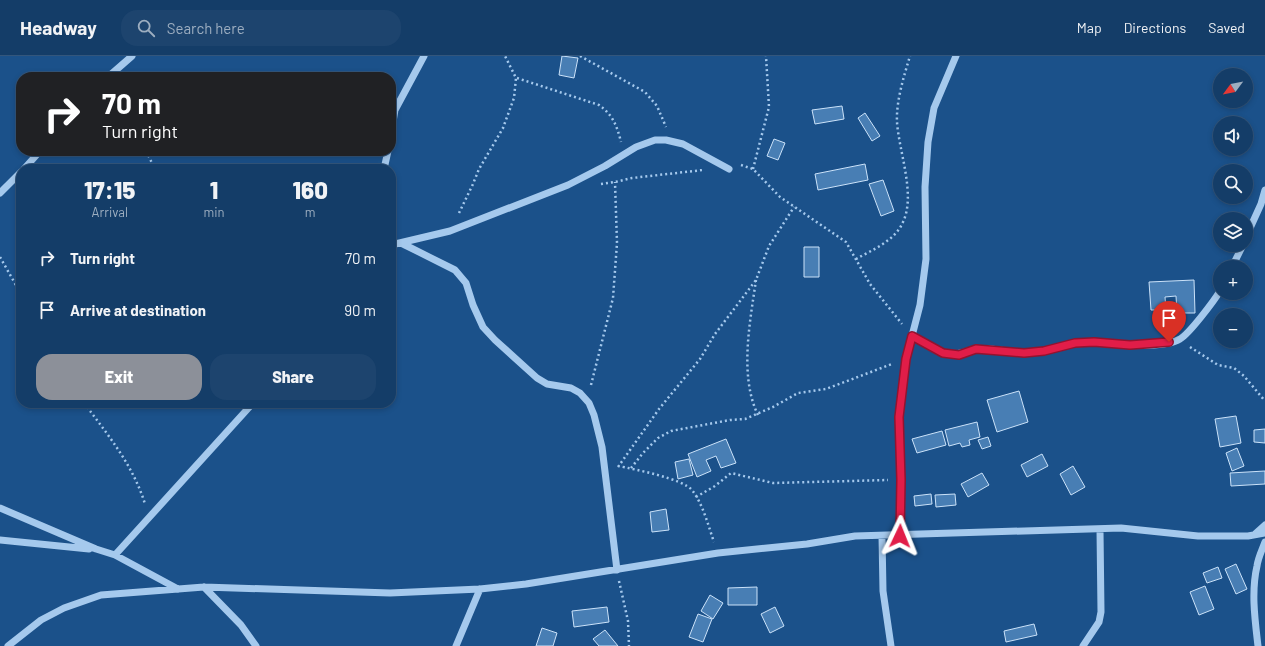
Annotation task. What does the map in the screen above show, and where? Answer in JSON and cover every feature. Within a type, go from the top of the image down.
[{"type":"street","points":[[114,72],[132,56]]},
{"type":"street","points":[[396,108],[424,56]]},
{"type":"street","points":[[900,536],[901,480],[899,417],[906,359],[920,305],[926,259],[925,187],[928,142],[934,108],[956,56]]},
{"type":"street","points":[[396,244],[450,231],[568,185],[605,166],[623,154],[655,140],[672,141],[683,144],[729,169]]},
{"type":"street","points":[[28,164],[36,156]]},
{"type":"street","points":[[0,193],[16,177]]},
{"type":"street","points":[[1253,222],[1261,204],[1265,190]]},
{"type":"street","points":[[401,243],[435,258],[458,272],[466,283],[473,305],[483,327],[495,340],[537,378],[547,384],[571,388],[580,393],[588,403],[594,415],[602,447],[605,483],[617,570]]},
{"type":"street","points":[[912,336],[943,353],[959,355],[976,349],[1024,353],[1044,351],[1075,343],[1094,342],[1130,345],[1158,344],[1179,340],[1187,333],[1213,300]]},
{"type":"street","points":[[115,555],[248,408]]},
{"type":"street","points":[[0,508],[96,549],[115,555],[178,589]]},
{"type":"street","points":[[1254,535],[1265,525]]},
{"type":"street","points":[[8,646],[41,620],[64,608],[101,595],[204,587],[390,593],[480,589],[526,584],[718,554],[807,544],[855,536],[1100,530],[1121,528],[1198,536],[1254,535],[1265,533]]},
{"type":"street","points":[[1083,646],[1099,622],[1101,612],[1100,530]]},
{"type":"street","points":[[882,536],[882,591],[891,646]]},
{"type":"street","points":[[0,540],[96,549]]},
{"type":"street","points":[[1258,646],[1254,588],[1257,566],[1265,542]]},
{"type":"street","points":[[204,587],[241,625],[256,646]]},
{"type":"street","points":[[456,646],[480,589]]},
{"type":"path","points":[[450,231],[474,184],[479,169],[503,128],[514,98],[516,78],[505,56]]},
{"type":"path","points":[[580,56],[645,92],[657,106],[672,141]]},
{"type":"path","points":[[753,169],[769,107],[766,56]]},
{"type":"path","points":[[856,260],[886,242],[903,223],[906,212],[908,196],[897,121],[910,56]]},
{"type":"path","points":[[516,78],[599,106],[607,111],[614,120],[623,154]]},
{"type":"path","points":[[594,184],[615,182],[664,173],[729,169],[742,165],[753,169],[780,197],[846,242],[870,284],[912,336]]},
{"type":"path","points":[[588,403],[592,380],[613,298],[616,243],[615,182]]},
{"type":"path","points":[[758,415],[750,400],[748,383],[749,329],[756,280],[769,246],[794,207]]},
{"type":"path","points":[[0,257],[16,285]]},
{"type":"path","points":[[605,483],[659,409],[700,359],[715,334],[756,280]]},
{"type":"path","points":[[1179,340],[1218,365],[1234,368],[1244,376],[1265,401]]},
{"type":"path","points":[[632,468],[643,453],[658,438],[671,431],[730,420],[745,419],[758,415],[798,393],[826,389],[865,373],[906,359]]},
{"type":"path","points":[[88,408],[105,428],[132,470],[149,516]]},
{"type":"path","points":[[618,466],[632,468],[684,484],[696,497],[718,554]]},
{"type":"path","points":[[696,497],[715,486],[731,473],[773,483],[867,479],[901,480]]},
{"type":"path","points":[[617,570],[628,622],[629,646]]},
{"type":"building","points":[[562,56],[578,58],[574,78],[559,75]]},
{"type":"building","points":[[842,106],[844,119],[815,124],[812,110]]},
{"type":"building","points":[[865,113],[880,136],[872,141],[858,118]]},
{"type":"building","points":[[774,139],[785,143],[778,160],[767,156]]},
{"type":"building","points":[[865,164],[868,180],[818,190],[815,174]]},
{"type":"building","points":[[883,180],[894,211],[881,216],[869,184]]},
{"type":"building","points":[[804,247],[819,247],[819,277],[804,277]]},
{"type":"building","points":[[1194,280],[1195,313],[1177,313],[1176,296],[1165,297],[1166,310],[1151,310],[1149,282]]},
{"type":"building","points":[[1019,391],[1028,422],[997,432],[987,400]]},
{"type":"building","points":[[1236,416],[1241,443],[1220,447],[1215,419]]},
{"type":"building","points":[[977,422],[980,437],[969,440],[970,445],[962,447],[960,443],[949,446],[945,430]]},
{"type":"building","points":[[1265,429],[1265,443],[1254,442],[1254,430]]},
{"type":"building","points":[[942,431],[946,445],[917,453],[912,439]]},
{"type":"building","points":[[988,437],[991,446],[982,449],[978,440]]},
{"type":"building","points":[[726,439],[736,463],[721,468],[716,456],[706,460],[711,471],[697,477],[688,454]]},
{"type":"building","points":[[1237,448],[1244,466],[1232,471],[1226,453]]},
{"type":"building","points":[[1042,454],[1048,466],[1027,477],[1021,465]]},
{"type":"building","points":[[689,459],[693,475],[678,479],[675,462]]},
{"type":"building","points":[[1073,466],[1085,487],[1071,495],[1060,474]]},
{"type":"building","points":[[1265,471],[1265,484],[1231,486],[1230,473]]},
{"type":"building","points":[[982,473],[989,485],[968,497],[961,484]]},
{"type":"building","points":[[931,494],[932,504],[915,506],[914,496]]},
{"type":"building","points":[[955,494],[956,505],[936,507],[935,495]]},
{"type":"building","points":[[666,509],[669,530],[652,532],[650,512]]},
{"type":"building","points":[[1236,564],[1247,589],[1236,594],[1225,569]]},
{"type":"building","points":[[1218,567],[1222,578],[1207,583],[1203,573]]},
{"type":"building","points":[[1205,586],[1214,609],[1199,615],[1190,592]]},
{"type":"building","points":[[757,587],[757,605],[728,605],[728,588]]},
{"type":"building","points":[[710,595],[723,603],[713,619],[701,611]]},
{"type":"building","points":[[607,607],[609,622],[574,627],[572,611]]},
{"type":"building","points":[[775,607],[784,626],[770,633],[761,614]]},
{"type":"building","points":[[698,614],[712,619],[703,642],[689,637]]},
{"type":"building","points":[[1034,624],[1037,635],[1006,642],[1004,631]]},
{"type":"building","points":[[542,628],[557,633],[553,646],[536,646]]},
{"type":"building","points":[[605,630],[618,646],[599,646],[593,639]]},
{"type":"route","points":[[900,536],[901,459],[899,417],[906,359],[912,336],[943,353],[959,355],[976,349],[1024,353],[1044,351],[1075,343],[1094,342],[1130,345],[1169,342]]}]
